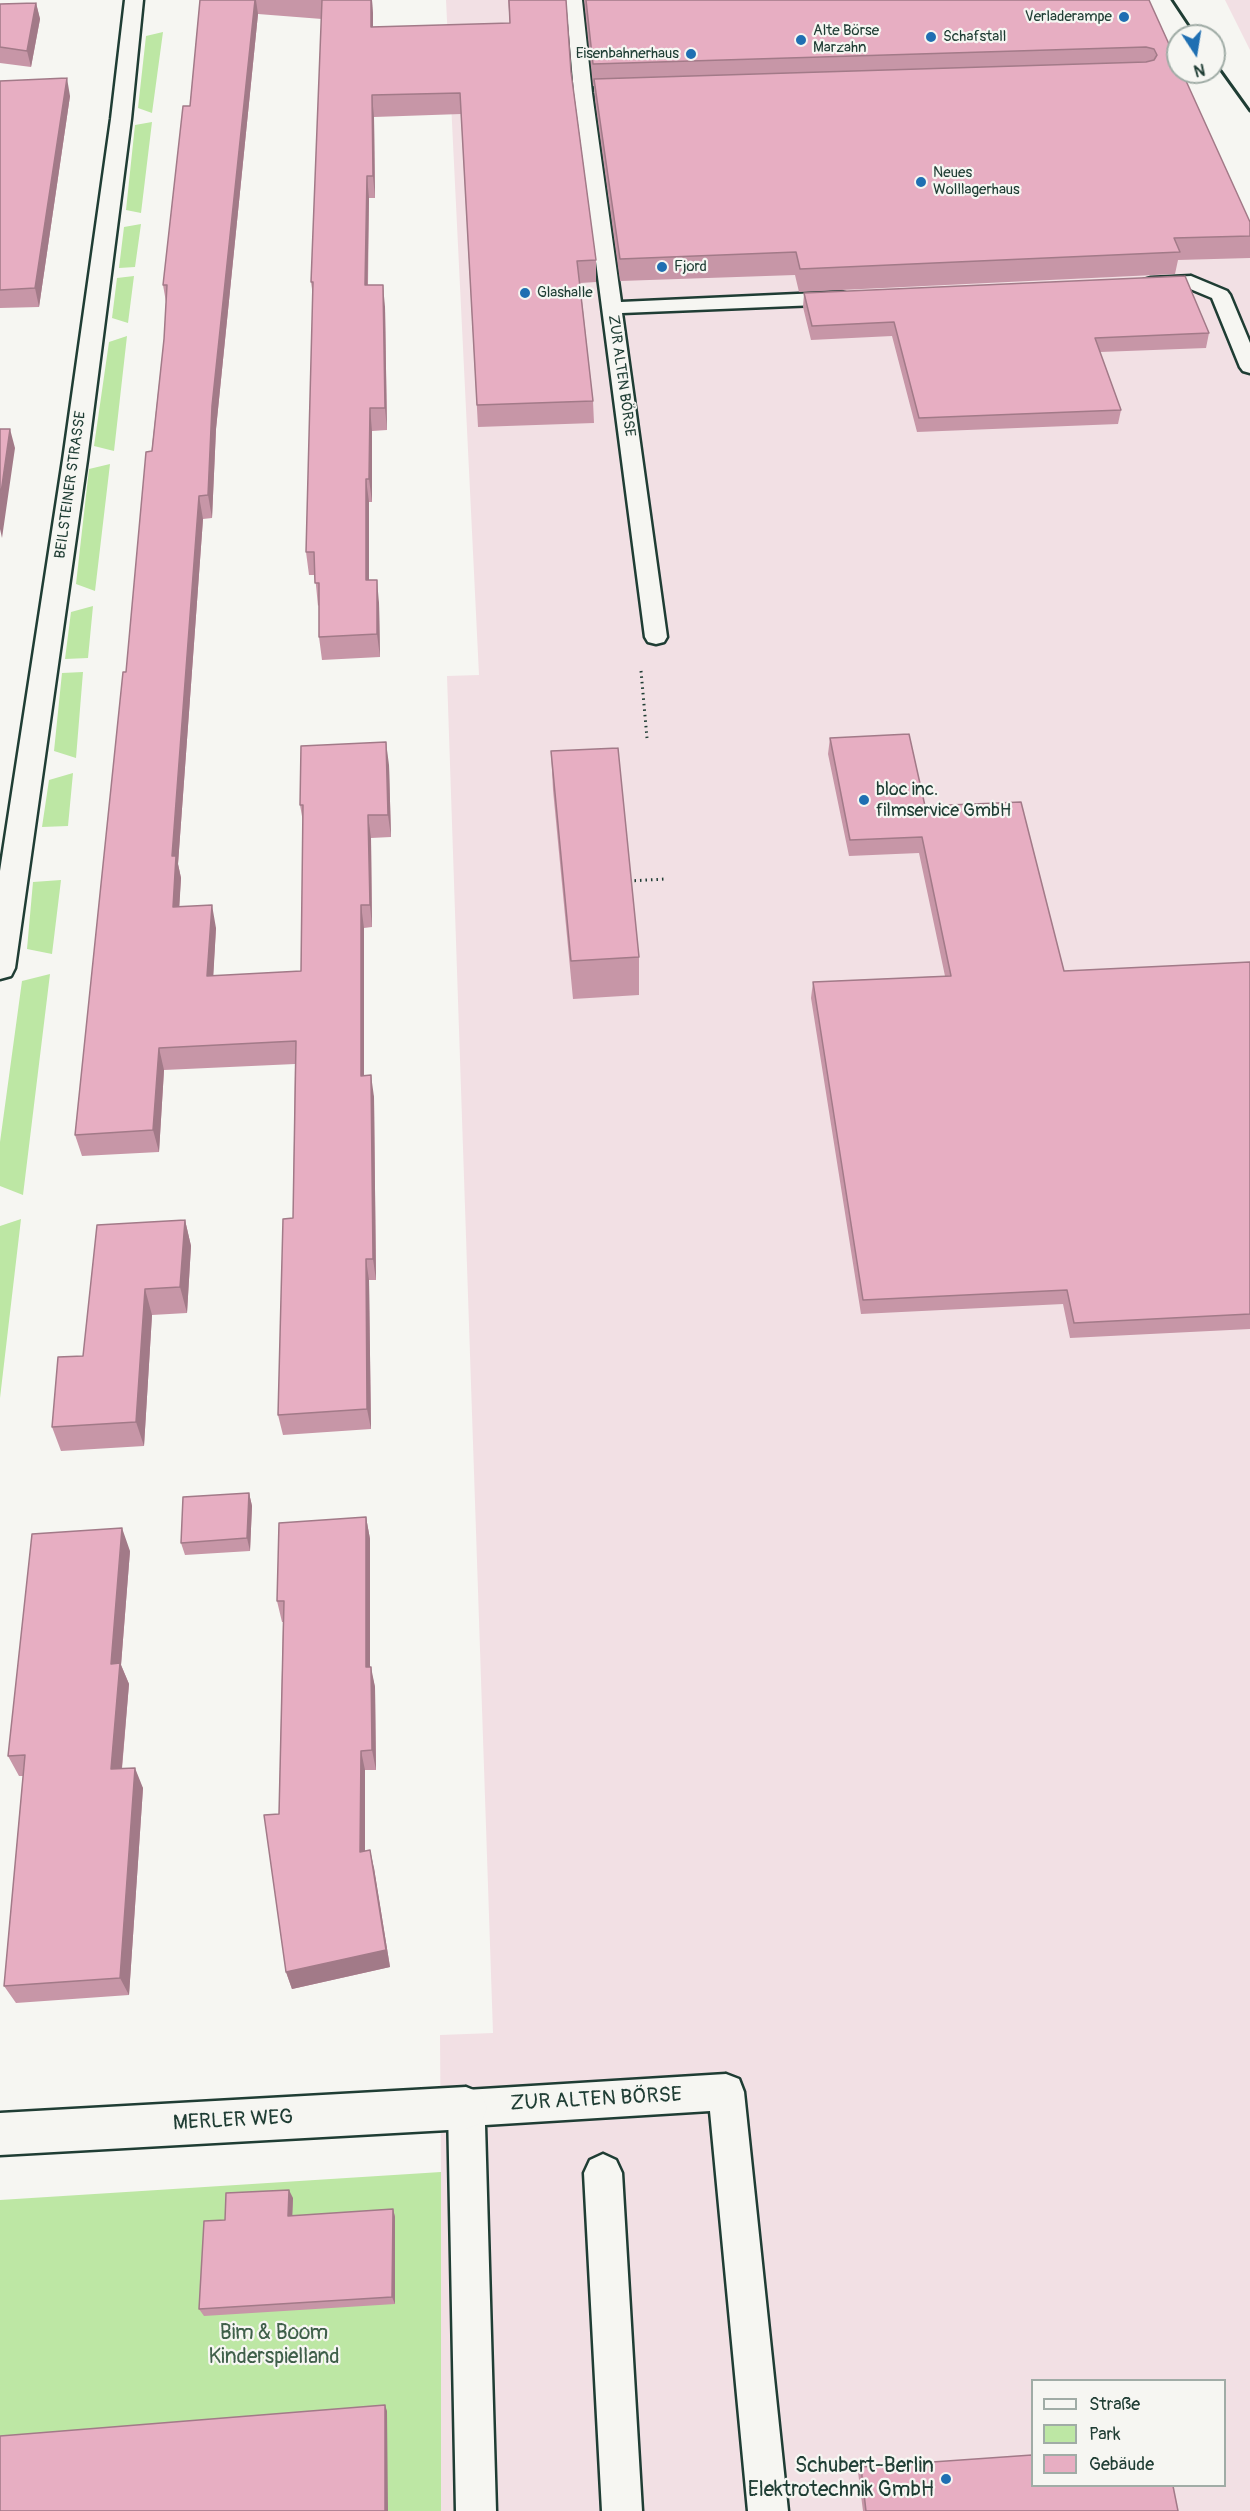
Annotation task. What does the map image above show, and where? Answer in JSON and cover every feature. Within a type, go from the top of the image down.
[{"type":"street","name":"BEILSTEINER STRASSE","points":[[0,968],[8,856],[75,460],[121,119],[134,0]]},
{"type":"street","name":"MERLER WEG","points":[[0,2134],[466,2108]]},
{"type":"lane","name":"ZUR ALTEN BÖRSE","points":[[574,0],[589,93],[612,308],[656,637]]},
{"type":"lane","points":[[1132,285],[1191,282],[1220,294],[1250,367]]},
{"type":"lane","points":[[612,308],[860,297]]},
{"type":"lane","name":"ZUR ALTEN BÖRSE","points":[[466,2108],[726,2092],[768,2511]]},
{"type":"lane","points":[[466,2108],[477,2511]]},
{"type":"lane","points":[[603,2173],[622,2511]]},
{"type":"path","points":[[647,738],[638,640],[656,637]]},
{"type":"path","points":[[628,881],[665,879]]},
{"type":"shaded area","points":[[446,0],[1136,0],[1166,67],[1166,84],[1173,84],[1250,256],[1250,2511],[386,2511],[370,2237],[441,2172],[440,2035],[493,2033],[447,676],[479,675]]},
{"type":"shaded area","points":[[1225,0],[1250,0],[1250,50]]},
{"type":"green space","points":[[163,32],[152,113],[138,108],[146,36]]},
{"type":"green space","points":[[152,122],[141,213],[126,210],[135,125]]},
{"type":"green space","points":[[141,224],[135,267],[119,268],[124,227]]},
{"type":"green space","points":[[134,276],[128,323],[112,318],[117,278]]},
{"type":"green space","points":[[127,336],[114,451],[94,446],[109,342]]},
{"type":"green space","points":[[110,464],[95,591],[76,584],[89,469]]},
{"type":"green space","points":[[93,606],[88,658],[65,659],[71,612]]},
{"type":"green space","points":[[83,672],[76,758],[54,751],[62,673]]},
{"type":"green space","points":[[73,773],[68,826],[42,827],[49,780]]},
{"type":"green space","points":[[61,880],[52,954],[27,949],[33,882]]},
{"type":"green space","points":[[50,974],[23,1195],[0,1186],[0,1142],[22,981]]},
{"type":"green space","points":[[21,1219],[0,1398],[0,1226]]},
{"type":"green space","name":"Bim & Boom Kinderspielland","points":[[441,2172],[441,2511],[0,2511],[0,2200]]},
{"type":"building","points":[[200,0],[255,0],[212,406],[208,495],[199,496],[172,856],[176,856],[173,907],[212,905],[207,976],[301,971],[303,805],[300,805],[301,746],[386,742],[388,815],[368,815],[370,905],[361,905],[361,1076],[371,1075],[373,1259],[366,1259],[367,1409],[278,1415],[283,1219],[293,1218],[296,1041],[159,1048],[153,1130],[75,1135],[123,672],[126,672],[146,452],[152,451],[164,339],[167,285],[163,285],[183,106],[190,106]]},
{"type":"building","points":[[322,0],[371,0],[371,27],[510,23],[509,0],[566,0],[571,72],[596,260],[577,261],[593,401],[477,405],[460,93],[372,95],[373,176],[367,176],[365,285],[383,285],[385,408],[370,408],[369,479],[366,479],[366,580],[377,580],[377,634],[319,637],[319,583],[315,583],[314,552],[306,552],[313,282],[311,282]]},
{"type":"building","name":"Neues Wolllagerhaus","points":[[586,0],[1149,0],[1166,38],[1166,84],[1187,84],[1250,222],[1250,236],[1174,238],[1180,252],[800,269],[796,252],[620,259],[594,79],[1146,62],[1154,60],[1157,55],[1154,49],[1146,47],[593,64]]},
{"type":"building","points":[[36,3],[27,51],[0,47],[0,4]]},
{"type":"building","points":[[67,78],[35,288],[0,290],[0,81]]},
{"type":"building","points":[[1185,276],[1209,333],[1095,338],[1121,410],[919,418],[894,322],[812,326],[804,293]]},
{"type":"building","points":[[0,429],[10,429],[0,500]]},
{"type":"building","points":[[909,734],[925,806],[1021,802],[1064,971],[1250,962],[1250,1314],[1074,1323],[1067,1290],[863,1300],[813,982],[951,976],[922,837],[850,840],[830,738]]},
{"type":"building","points":[[618,748],[639,957],[571,961],[551,751]]},
{"type":"building","points":[[185,1220],[180,1287],[145,1289],[136,1422],[52,1427],[58,1357],[83,1356],[97,1225]]},
{"type":"building","points":[[249,1493],[247,1538],[181,1543],[183,1497]]},
{"type":"building","points":[[366,1517],[366,1667],[371,1667],[372,1750],[361,1751],[360,1852],[370,1850],[386,1950],[286,1972],[264,1815],[279,1814],[284,1601],[277,1601],[279,1523]]},
{"type":"building","points":[[122,1528],[111,1664],[120,1663],[111,1769],[135,1768],[120,1978],[4,1986],[25,1755],[8,1756],[32,1534]]},
{"type":"building","points":[[289,2190],[288,2216],[393,2209],[392,2297],[199,2309],[204,2221],[225,2220],[226,2193]]},
{"type":"building","points":[[385,2405],[385,2511],[0,2511],[0,2436]]},
{"type":"building","name":"Schubert-Berlin Elektrotechnik GmbH","points":[[1031,2455],[1031,2487],[1173,2487],[1178,2511],[866,2511],[861,2467]]},
{"type":"railway","points":[[1172,0],[1188,24]]},
{"type":"railway","points":[[1226,78],[1250,111]]},
{"type":"place","name":"Verladerampe","points":[[1124,17]]},
{"type":"place","name":"Schafstall","points":[[931,37]]},
{"type":"place","name":"Alte Börse Marzahn","points":[[801,40]]},
{"type":"place","name":"Eisenbahnerhaus","points":[[691,54]]},
{"type":"place","name":"Neues Wolllagerhaus","points":[[921,182]]},
{"type":"place","name":"Fjord","points":[[662,267]]},
{"type":"place","name":"Glashalle","points":[[525,293]]},
{"type":"place","name":"bloc inc. filmservice GmbH","points":[[864,800]]},
{"type":"place","name":"Schubert-Berlin Elektrotechnik GmbH","points":[[946,2479]]}]
